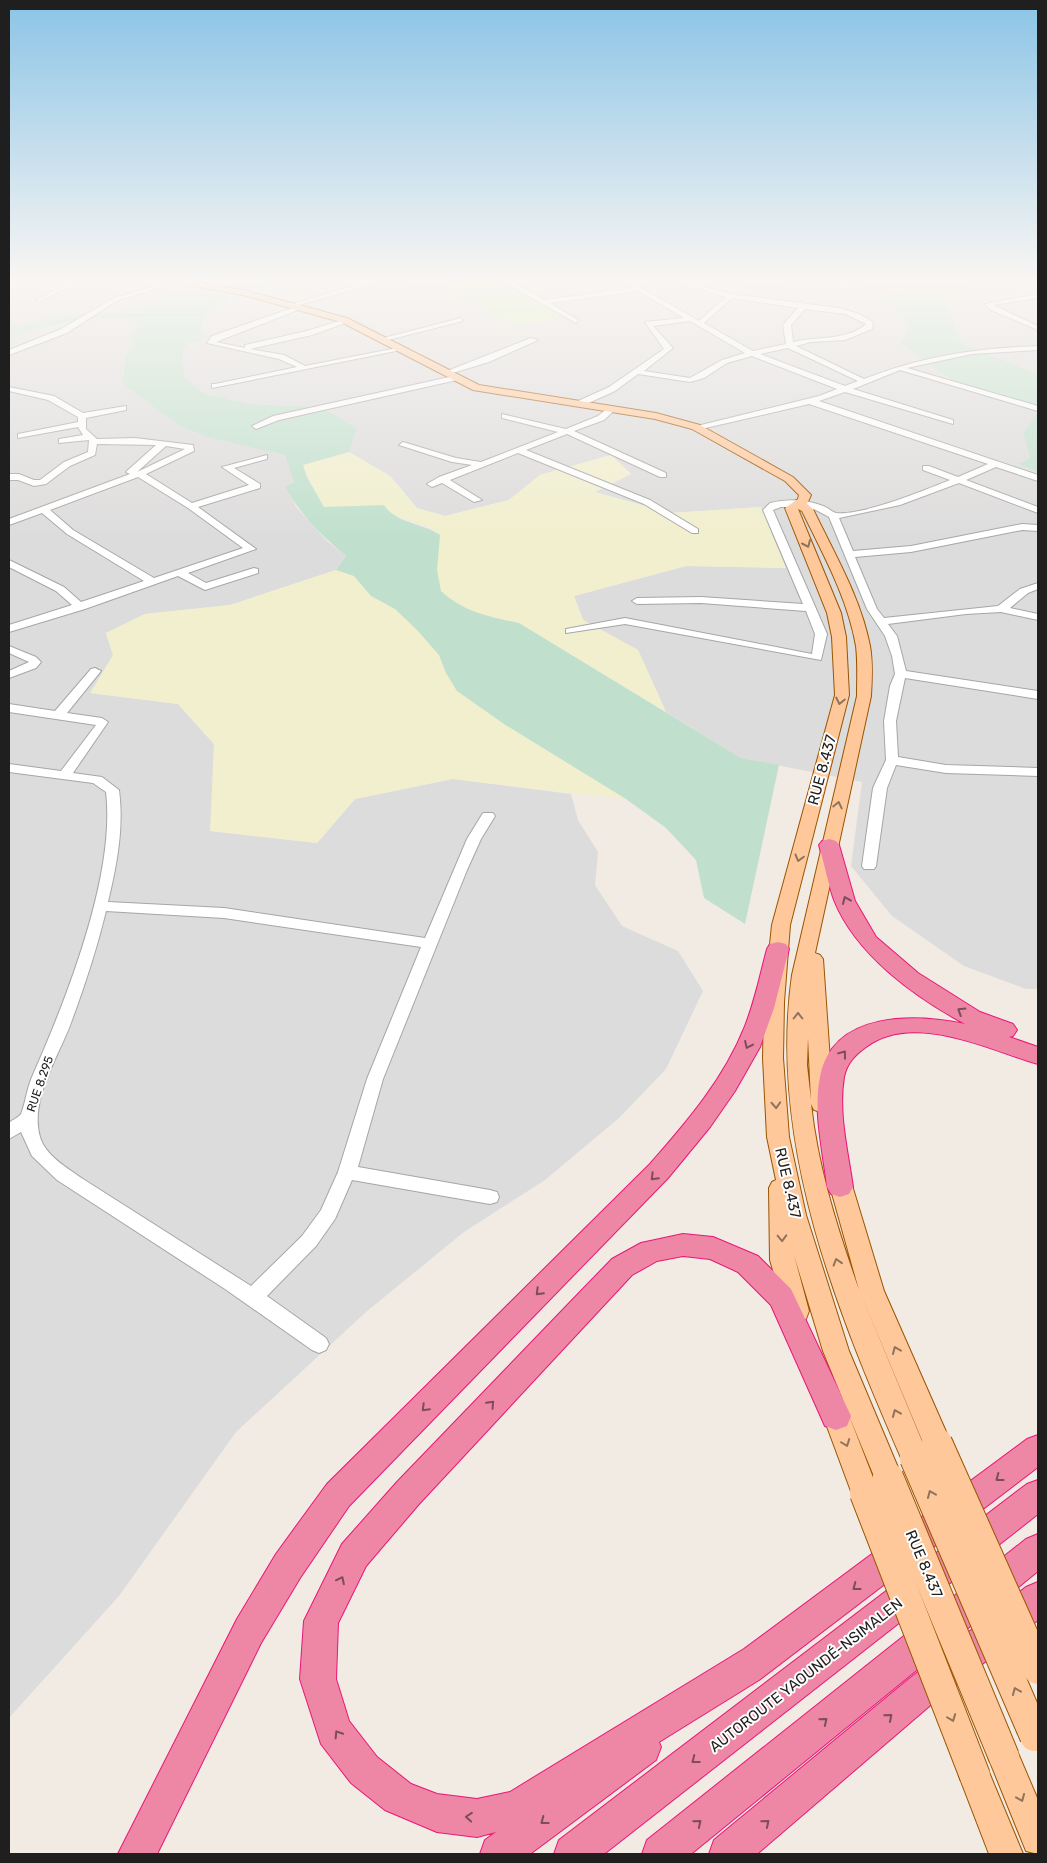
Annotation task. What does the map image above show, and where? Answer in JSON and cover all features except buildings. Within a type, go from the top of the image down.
[{"type":"highway","points":[[829,845],[845,901],[868,940],[910,978],[972,1018],[1038,1042]]},
{"type":"highway","points":[[137,1854],[249,1631],[288,1566],[338,1496],[659,1171],[688,1138],[717,1101],[757,1026],[778,949]]},
{"type":"highway","points":[[840,1187],[831,1103],[832,1076],[840,1056],[858,1038],[888,1027],[919,1025],[949,1028],[986,1037],[1038,1056]]},
{"type":"highway","points":[[758,1660],[517,1809],[477,1818],[437,1814],[398,1797],[364,1770],[334,1731],[318,1679],[321,1621],[354,1555],[408,1493],[622,1267],[650,1251],[683,1245],[713,1248],[748,1264],[781,1297],[836,1416]]},
{"type":"highway","points":[[500,1854],[1038,1449]]},
{"type":"highway","name":"AUTOROUTE YAOUNDÉ-NSIMALEN","points":[[573,1854],[1038,1495]]},
{"type":"highway","points":[[660,1854],[1038,1550]]},
{"type":"highway","points":[[728,1854],[921,1690],[1038,1599]]},
{"type":"main road","name":"RUE 8.437","points":[[431,365],[484,390],[656,416],[700,428],[789,479],[805,495],[804,501],[790,508],[826,589],[834,613],[839,637],[842,696],[781,925],[778,949],[773,1058],[778,1137],[794,1215],[876,1485],[1004,1757],[1038,1839]]},
{"type":"main road","name":"RUE 8.437","points":[[798,504],[807,509],[843,587],[852,611],[865,665],[864,696],[810,929],[798,1006],[798,1072],[806,1144],[825,1224],[844,1284],[926,1450],[1037,1740]]},
{"type":"main road","points":[[810,929],[817,1008],[818,1064],[824,1119],[840,1187],[872,1291],[926,1450],[1038,1669]]},
{"type":"main road","points":[[778,1137],[782,1260],[793,1298],[836,1416],[876,1485],[975,1776],[1006,1854]]},
{"type":"street","points":[[298,365],[304,368]]},
{"type":"street","points":[[214,386],[320,365]]},
{"type":"street","points":[[256,426],[286,416],[450,375],[474,365]]},
{"type":"street","points":[[579,404],[612,389],[647,365]]},
{"type":"street","points":[[638,372],[690,380],[706,374],[718,365]]},
{"type":"street","points":[[781,365],[846,390],[950,422]]},
{"type":"street","points":[[830,365],[863,381]]},
{"type":"street","points":[[700,428],[810,401],[846,390],[863,381],[899,368],[913,365]]},
{"type":"street","points":[[899,368],[1038,409]]},
{"type":"street","points":[[9,389],[51,398],[82,420]]},
{"type":"street","points":[[810,401],[1038,478]]},
{"type":"street","points":[[21,436],[123,408]]},
{"type":"street","points":[[432,484],[602,418],[612,409]]},
{"type":"street","points":[[505,416],[566,431],[663,475]]},
{"type":"street","points":[[9,477],[22,476],[32,483],[40,484],[68,464],[88,457],[92,453],[91,439],[82,430],[82,420]]},
{"type":"street","points":[[9,522],[139,474],[191,450],[190,447],[135,440],[91,439],[62,441]]},
{"type":"street","points":[[123,480],[164,443]]},
{"type":"street","points":[[403,445],[455,460],[481,464]]},
{"type":"street","points":[[518,450],[647,502],[695,531]]},
{"type":"street","points":[[191,506],[257,486],[226,467],[264,457]]},
{"type":"street","points":[[833,516],[864,513],[896,505],[995,464]]},
{"type":"street","points":[[926,468],[1038,510]]},
{"type":"street","points":[[9,629],[251,549],[191,506],[139,474]]},
{"type":"street","points":[[442,480],[477,500]]},
{"type":"street","points":[[570,630],[624,621],[712,636],[817,658],[821,634],[808,608],[768,510],[773,505],[814,504],[833,516],[872,609],[882,622],[898,656],[902,674],[896,686],[890,721],[892,760],[880,788],[869,866]]},
{"type":"street","points":[[43,509],[70,532],[152,581]]},
{"type":"street","points":[[850,554],[911,549],[1022,527],[1038,528]]},
{"type":"street","points":[[9,563],[60,589],[81,606]]},
{"type":"street","points":[[178,572],[204,587],[254,571]]},
{"type":"street","points":[[1001,610],[1024,592],[1038,586]]},
{"type":"street","points":[[637,601],[701,600],[808,608]]},
{"type":"street","points":[[882,622],[966,611],[1001,610],[1038,617]]},
{"type":"street","points":[[9,649],[35,662],[32,666],[9,676]]},
{"type":"street","points":[[58,716],[95,671]]},
{"type":"street","points":[[902,674],[1038,695]]},
{"type":"street","points":[[9,708],[58,716],[95,719],[102,722],[65,775]]},
{"type":"street","points":[[892,760],[946,769],[1038,772]]},
{"type":"street","name":"RUE 8.295","points":[[9,768],[97,780],[112,790],[114,796],[115,814],[111,850],[99,906],[68,1010],[33,1099],[29,1117],[32,1144],[41,1155],[72,1180],[254,1296],[319,1344]]},
{"type":"street","points":[[254,1296],[309,1242],[328,1214],[347,1172],[375,1078],[467,854],[488,816]]},
{"type":"street","points":[[99,906],[194,909],[288,920],[431,944]]},
{"type":"street","points":[[9,1132],[29,1117]]},
{"type":"street","points":[[347,1172],[490,1198]]},
{"type":"shaded area","points":[[9,365],[135,365],[256,447],[285,454],[294,482],[286,485],[296,507],[327,541],[346,556],[336,570],[230,605],[145,614],[106,633],[113,655],[91,693],[178,704],[214,744],[211,831],[317,843],[355,799],[453,779],[571,794],[578,820],[598,852],[595,885],[622,926],[678,951],[703,991],[666,1069],[619,1118],[545,1180],[464,1232],[366,1312],[236,1432],[119,1596],[9,1718]]},
{"type":"shaded area","points":[[184,365],[930,365],[982,397],[1038,411],[1023,433],[1030,458],[1018,464],[1038,472],[1038,989],[1026,989],[964,966],[892,916],[851,866],[862,782],[741,758],[666,712],[638,650],[583,620],[574,596],[686,566],[785,568],[761,507],[671,513],[594,492],[631,474],[611,455],[540,475],[509,500],[445,516],[417,508],[390,476],[349,452],[357,430],[322,407],[249,404],[203,393],[184,377]]},
{"type":"shaded area","points":[[1015,365],[1038,365],[1038,374]]},
{"type":"shaded area","points":[[349,452],[390,476],[417,508],[445,516],[509,500],[540,475],[611,455],[631,474],[595,492],[671,513],[761,507],[786,568],[686,566],[574,596],[583,620],[638,650],[666,712],[519,623],[489,617],[456,605],[441,592],[437,570],[440,535],[430,527],[390,514],[346,507],[324,507],[307,477],[303,465]]},
{"type":"shaded area","points":[[336,570],[354,576],[371,596],[395,609],[417,630],[439,655],[446,673],[457,691],[504,724],[626,799],[452,779],[355,799],[317,843],[210,831],[214,744],[178,704],[90,693],[113,655],[106,633],[145,614],[230,605]]},
{"type":"green space","points":[[124,365],[184,365],[184,377],[203,393],[249,404],[322,407],[357,429],[349,452],[303,465],[307,477],[324,507],[384,505],[395,516],[433,531],[440,535],[437,570],[441,591],[450,598],[477,613],[519,623],[741,758],[779,765],[745,924],[704,898],[696,860],[666,828],[626,799],[504,724],[457,691],[446,673],[439,655],[417,630],[395,609],[371,596],[354,576],[336,570],[346,556],[312,524],[297,506],[285,486],[294,482],[285,455],[208,437],[180,426],[123,384]]},
{"type":"green space","points":[[930,365],[1015,365],[1038,374],[1038,411],[982,397]]},
{"type":"green space","points":[[1038,411],[1038,472],[1018,464],[1030,458],[1023,433]]}]
